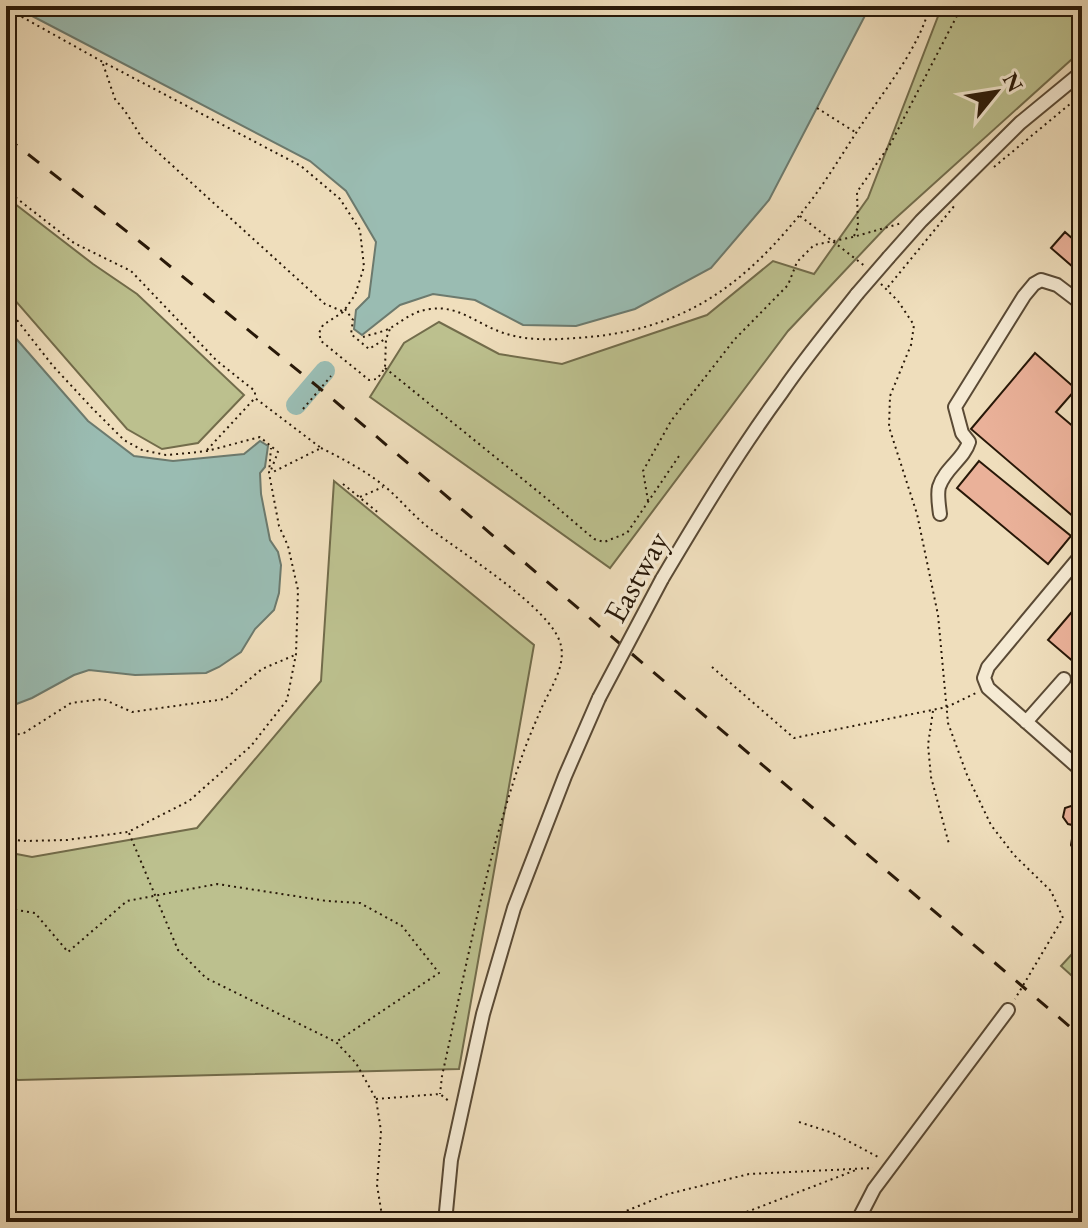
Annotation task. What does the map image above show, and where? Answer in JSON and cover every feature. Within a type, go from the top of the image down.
[{"type":"street","name":"Eastway","points":[[445,1222],[451,1160],[462,1108],[483,1014],[514,908],[599,698],[662,579],[718,486],[783,389],[857,294],[921,221],[1020,123],[1082,72]]},
{"type":"street","points":[[940,514],[938,488],[949,469],[966,451],[969,442],[962,433],[955,407],[1024,296],[1041,280],[1057,285],[1082,304]]},
{"type":"street","points":[[1082,554],[988,667],[984,678],[988,688],[1082,771]]},
{"type":"street","points":[[1026,722],[1064,679]]},
{"type":"street","points":[[857,1222],[874,1189],[1008,1010]]},
{"type":"path","points":[[363,337],[390,328],[416,312],[433,308],[470,316],[517,337],[545,340],[582,338],[660,323],[716,297],[762,259],[800,216],[909,54],[930,6]]},
{"type":"path","points":[[853,237],[858,227],[857,192],[891,143],[962,6]]},
{"type":"path","points":[[6,8],[301,166],[340,199],[360,230],[364,267],[355,295],[344,310],[323,325],[319,333],[321,341],[369,380],[377,379],[385,368],[386,339],[390,328]]},
{"type":"path","points":[[103,62],[115,99],[142,138],[325,304],[344,310],[353,320],[351,334],[369,349],[386,339]]},
{"type":"path","points":[[987,173],[1082,94]]},
{"type":"path","points":[[817,108],[856,132]]},
{"type":"path","points":[[6,190],[74,243],[131,271],[217,361],[255,391],[255,398],[207,451]]},
{"type":"path","points":[[886,289],[956,204]]},
{"type":"path","points":[[800,216],[869,271]]},
{"type":"path","points":[[648,501],[643,471],[671,421],[734,340],[788,285],[797,262],[814,245],[896,224],[921,221]]},
{"type":"path","points":[[878,280],[898,301],[914,325],[911,345],[890,396],[889,427],[917,514],[938,615],[948,723],[967,775],[991,825],[1014,855],[1051,891],[1063,918],[1008,1010]]},
{"type":"path","points":[[6,306],[53,366],[124,440],[142,450],[166,455],[207,451],[260,437],[278,452],[269,473]]},
{"type":"path","points":[[385,368],[594,539],[604,542],[627,533],[679,456]]},
{"type":"path","points":[[303,409],[331,376]]},
{"type":"path","points":[[255,398],[321,448],[352,463],[385,486],[423,523],[523,598],[559,637],[562,648],[558,674],[519,766],[489,870],[440,1094]]},
{"type":"path","points":[[6,839],[67,840],[128,832],[189,801],[251,746],[287,700],[296,654],[298,590],[288,546],[279,526],[269,473],[271,448]]},
{"type":"path","points":[[269,473],[321,448]]},
{"type":"path","points":[[343,484],[380,514]]},
{"type":"path","points":[[359,498],[385,486]]},
{"type":"path","points":[[6,737],[24,733],[71,703],[103,699],[132,712],[225,699],[262,669],[296,654]]},
{"type":"path","points":[[712,667],[794,738],[947,707],[988,688]]},
{"type":"path","points":[[933,710],[928,745],[931,777],[949,844]]},
{"type":"path","points":[[128,832],[178,950],[206,978],[336,1042],[356,1063],[376,1099],[381,1131],[377,1185],[383,1222]]},
{"type":"path","points":[[6,903],[11,909],[35,913],[68,952],[127,901],[217,884],[360,903],[402,926],[439,973],[336,1042]]},
{"type":"path","points":[[376,1099],[440,1094],[462,1108]]},
{"type":"path","points":[[799,1122],[833,1133],[866,1149],[890,1168]]},
{"type":"path","points":[[599,1222],[668,1194],[749,1174],[859,1169],[731,1218],[706,1222]]},
{"type":"green space","points":[[942,6],[1082,6],[1082,50],[887,226],[788,331],[610,568],[370,397],[404,343],[439,322],[499,354],[562,364],[707,315],[773,261],[814,274],[868,198]]},
{"type":"green space","points":[[6,197],[137,294],[244,395],[198,443],[162,449],[127,429],[6,290]]},
{"type":"green space","points":[[334,481],[534,645],[459,1069],[18,1080],[6,1073],[6,852],[32,857],[197,828],[321,681]]},
{"type":"green space","points":[[1082,943],[1082,985],[1061,966]]},
{"type":"water","points":[[13,6],[870,6],[769,200],[711,268],[635,309],[576,326],[523,325],[475,300],[433,294],[400,305],[362,335],[354,329],[356,310],[369,297],[376,242],[346,191],[310,161]]},
{"type":"water","points":[[6,327],[88,421],[134,456],[173,461],[244,454],[260,441],[268,446],[265,467],[260,473],[261,494],[270,540],[278,552],[281,565],[279,593],[274,610],[255,629],[241,652],[219,667],[206,673],[135,675],[89,670],[6,708]]},
{"type":"building","points":[[1065,232],[1082,247],[1082,256],[1073,267],[1051,248]]},
{"type":"building","points":[[1035,353],[1076,389],[1056,412],[1082,434],[1082,524],[971,429]]},
{"type":"building","points":[[979,461],[1071,536],[1048,564],[957,488]]},
{"type":"building","points":[[1082,600],[1082,669],[1048,640]]},
{"type":"building","points":[[1071,806],[1082,815],[1082,856],[1071,845],[1081,827],[1068,824],[1063,817],[1065,808]]},
{"type":"waterway","points":[[296,405],[325,371]]},
{"type":"railway","points":[[6,137],[323,391],[1082,1037]]}]
